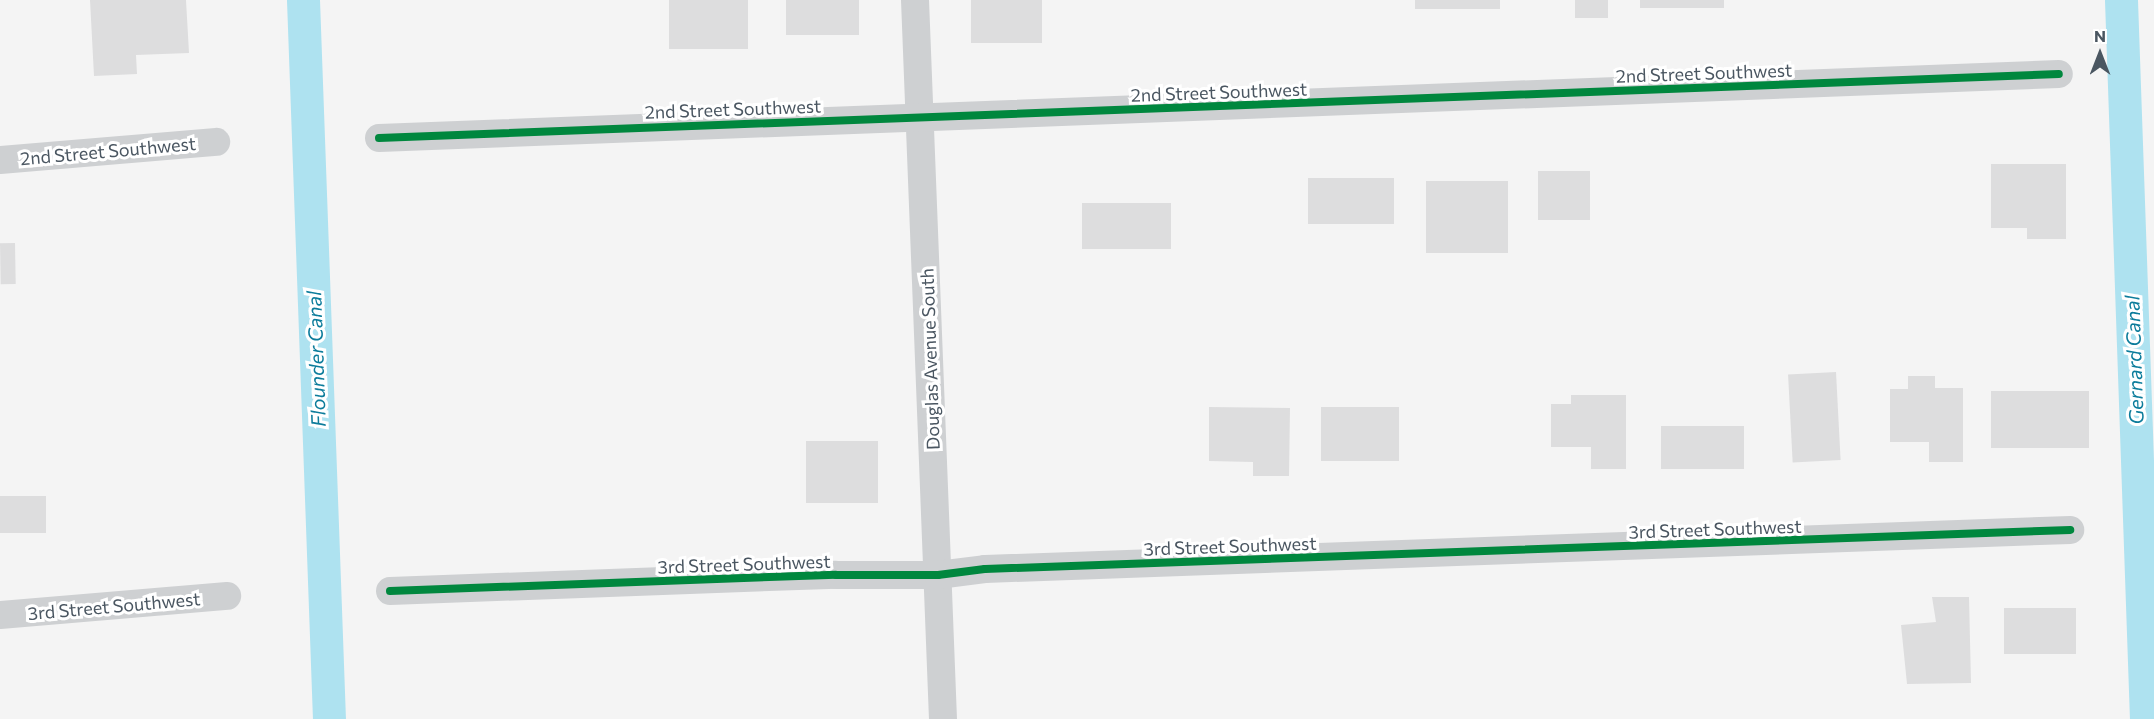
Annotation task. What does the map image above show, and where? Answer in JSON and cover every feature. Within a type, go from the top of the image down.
[{"type":"street","name":"Douglas Avenue South","points":[[915,0],[944,719]]},
{"type":"street","name":"2nd Street Southwest","points":[[379,138],[2059,74]]},
{"type":"street","name":"2nd Street Southwest","points":[[0,160],[216,142]]},
{"type":"street","name":"3rd Street Southwest","points":[[390,591],[836,575],[938,575],[985,569],[2070,530]]},
{"type":"street","name":"3rd Street Southwest","points":[[0,615],[227,596]]},
{"type":"building","points":[[90,0],[186,0],[189,53],[136,55],[137,74],[94,76]]},
{"type":"building","points":[[669,0],[748,0],[748,49],[669,49]]},
{"type":"building","points":[[786,0],[859,0],[859,35],[786,35]]},
{"type":"building","points":[[971,0],[1042,0],[1042,43],[971,43]]},
{"type":"building","points":[[1415,0],[1500,0],[1500,9],[1415,9]]},
{"type":"building","points":[[1575,0],[1608,0],[1608,18],[1575,18]]},
{"type":"building","points":[[1640,0],[1724,0],[1724,8],[1640,8]]},
{"type":"building","points":[[1991,164],[2066,164],[2066,239],[2027,239],[2027,228],[1991,228]]},
{"type":"building","points":[[1538,171],[1590,171],[1590,220],[1538,220]]},
{"type":"building","points":[[1308,178],[1394,178],[1394,224],[1308,224]]},
{"type":"building","points":[[1426,181],[1508,181],[1508,253],[1426,253]]},
{"type":"building","points":[[1082,203],[1171,203],[1171,249],[1082,249]]},
{"type":"building","points":[[0,243],[15,243],[16,284],[1,284]]},
{"type":"building","points":[[1836,372],[1841,460],[1793,462],[1788,375]]},
{"type":"building","points":[[1908,376],[1935,376],[1935,388],[1963,388],[1963,462],[1929,462],[1929,442],[1890,442],[1890,389],[1908,389]]},
{"type":"building","points":[[1991,391],[2089,391],[2089,448],[1991,448]]},
{"type":"building","points":[[1571,395],[1626,395],[1626,469],[1591,469],[1591,447],[1551,447],[1551,404],[1571,404]]},
{"type":"building","points":[[1209,407],[1290,408],[1289,476],[1253,476],[1253,462],[1209,461]]},
{"type":"building","points":[[1321,407],[1399,407],[1399,461],[1321,461]]},
{"type":"building","points":[[1661,426],[1744,426],[1744,469],[1661,469]]},
{"type":"building","points":[[806,441],[878,441],[878,503],[806,503]]},
{"type":"building","points":[[0,496],[46,496],[46,533],[0,533]]},
{"type":"building","points":[[1932,597],[1969,597],[1971,683],[1907,684],[1901,625],[1936,622]]},
{"type":"building","points":[[2004,608],[2076,608],[2076,654],[2004,654]]},
{"type":"waterway","name":"Flounder Canal","points":[[303,0],[329,719]]},
{"type":"waterway","name":"Gernard Canal","points":[[2121,0],[2146,719]]},
{"type":"cycle path","points":[[379,138],[2059,74]]},
{"type":"cycle path","points":[[390,591],[836,575],[938,575],[985,569],[2070,530]]}]
